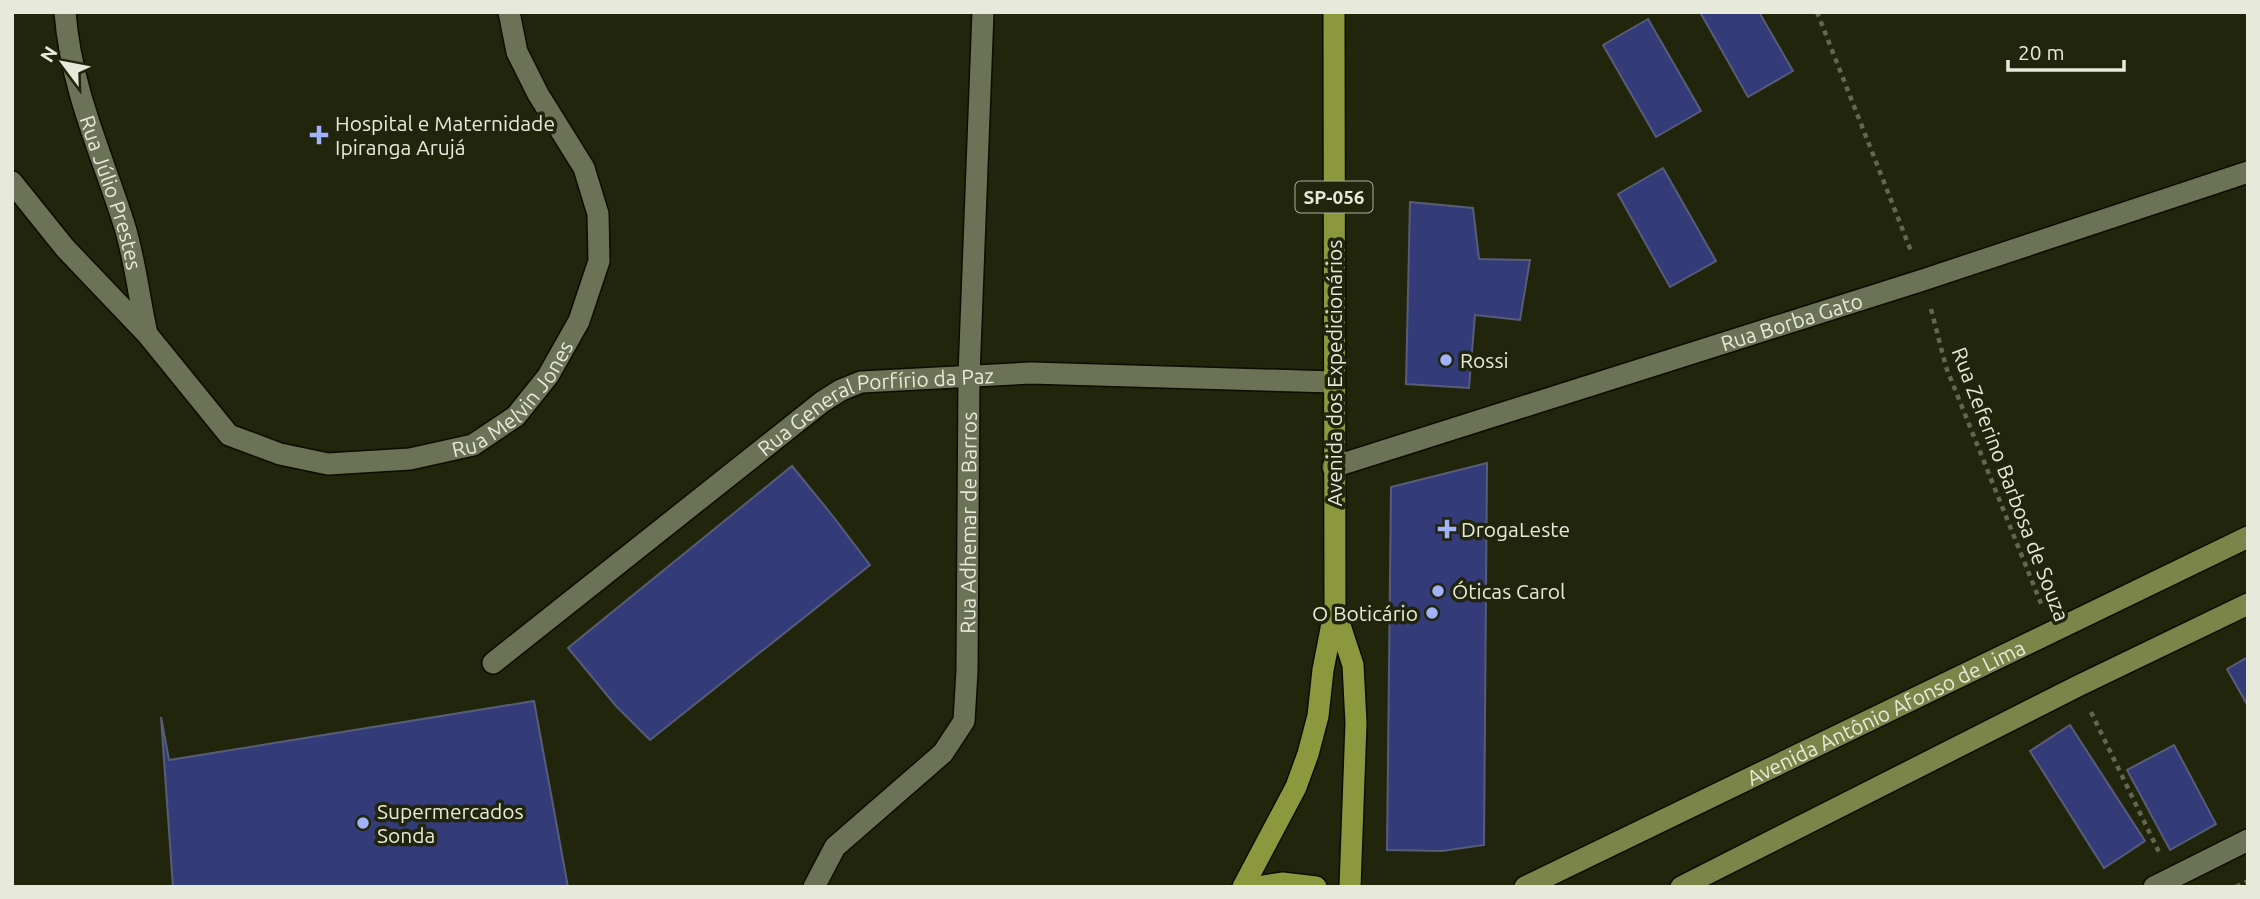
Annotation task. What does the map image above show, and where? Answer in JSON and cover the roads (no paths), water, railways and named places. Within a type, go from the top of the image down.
[{"type":"main road","name":"Avenida dos Expedicionários","points":[[1243,887],[1296,787],[1308,754],[1318,716],[1323,670],[1335,608],[1334,12]]},
{"type":"main road","name":"Avenida Antônio Afonso de Lima","points":[[1525,887],[2248,537]]},
{"type":"main road","points":[[1681,887],[2078,686],[2248,604]]},
{"type":"main road","name":"Avenida dos Expedicionários","points":[[1335,608],[1354,676],[1356,723],[1350,887]]},
{"type":"main road","points":[[1257,887],[1282,883],[1316,887]]},
{"type":"street","name":"Rua Júlio Prestes","points":[[65,12],[68,49],[90,130],[125,226],[147,334]]},
{"type":"street","name":"Rua Melvin Jones","points":[[12,182],[65,248],[147,334],[229,435],[280,454],[328,464],[410,459],[473,445],[516,416],[548,376],[579,321],[599,261],[598,214],[584,168],[538,94],[517,52],[509,12]]},
{"type":"street","name":"Rua Adhemar de Barros","points":[[814,887],[835,848],[943,753],[964,721],[967,671],[969,375],[983,12]]},
{"type":"street","name":"Rua Borba Gato","points":[[1333,467],[1923,280],[2248,172]]},
{"type":"street","name":"Rua General Porfírio da Paz","points":[[493,663],[822,402],[861,382],[1031,373],[1333,382]]},
{"type":"street","points":[[2163,882],[2248,839]]},
{"type":"place","name":"Hospital e Maternidade Ipiranga Arujá","points":[[319,135]]},
{"type":"place","name":"Rossi","points":[[1446,360]]},
{"type":"place","name":"DrogaLeste","points":[[1447,529]]},
{"type":"place","name":"Óticas Carol","points":[[1438,591]]},
{"type":"place","name":"O Boticário","points":[[1432,613]]},
{"type":"place","name":"Supermercados Sonda","points":[[363,823]]}]
